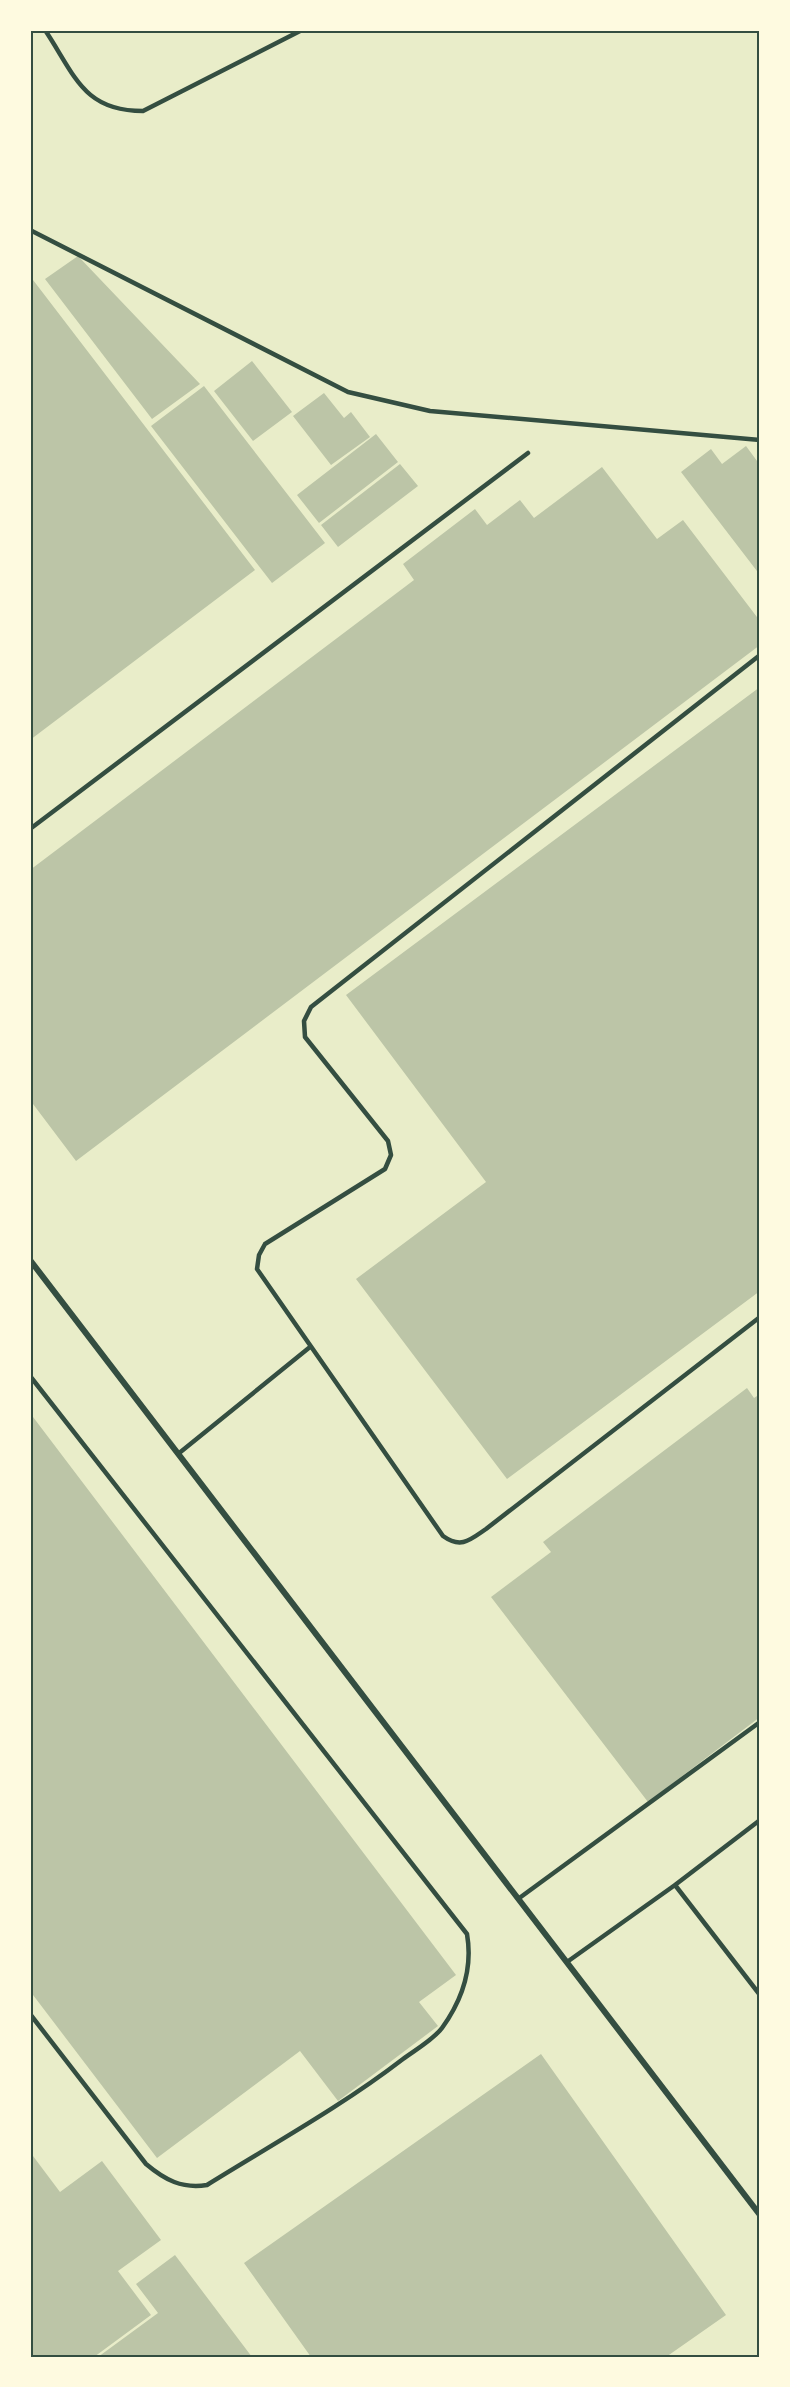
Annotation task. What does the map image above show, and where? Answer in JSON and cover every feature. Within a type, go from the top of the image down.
[{"type":"street","points":[[30,1260],[760,2215]]},
{"type":"lane","points":[[45,30],[89,97],[105,106],[124,111],[143,111],[302,30]]},
{"type":"lane","points":[[30,230],[348,392],[430,411],[760,440]]},
{"type":"lane","points":[[30,830],[528,453]]},
{"type":"lane","points":[[760,655],[311,1007],[304,1021],[305,1037],[388,1141],[391,1155],[386,1169],[265,1244],[259,1255],[257,1269],[443,1536],[454,1542],[465,1544],[760,1317]]},
{"type":"lane","points":[[178,1454],[310,1347]]},
{"type":"lane","points":[[30,1376],[467,1934],[471,1954],[469,1974],[459,1999],[441,2030],[375,2080],[207,2185],[194,2187],[180,2186],[160,2176],[146,2164],[30,2014]]},
{"type":"lane","points":[[518,1899],[760,1722]]},
{"type":"lane","points":[[567,1962],[675,1885],[760,1820]]},
{"type":"lane","points":[[675,1885],[760,1995]]},
{"type":"building","points":[[78,256],[200,384],[152,419],[45,279]]},
{"type":"building","points":[[30,276],[255,570],[30,740]]},
{"type":"building","points":[[252,361],[292,412],[253,441],[214,391]]},
{"type":"building","points":[[204,386],[325,543],[272,583],[151,426]]},
{"type":"building","points":[[324,393],[344,418],[351,412],[370,437],[331,465],[293,416]]},
{"type":"building","points":[[376,434],[398,462],[319,523],[297,495]]},
{"type":"building","points":[[746,446],[760,465],[760,575],[681,472],[711,449],[722,464]]},
{"type":"building","points":[[400,464],[418,486],[338,547],[321,525]]},
{"type":"building","points":[[602,467],[657,539],[683,520],[760,621],[760,645],[76,1161],[30,1100],[30,870],[414,580],[403,564],[475,509],[487,525],[520,500],[534,518]]},
{"type":"building","points":[[760,687],[760,1291],[507,1479],[356,1279],[486,1182],[346,995]]},
{"type":"building","points":[[747,1388],[754,1398],[760,1394],[760,1717],[648,1802],[491,1597],[551,1552],[543,1542]]},
{"type":"building","points":[[30,1413],[456,1975],[419,2002],[438,2026],[338,2101],[300,2051],[157,2158],[30,1991]]},
{"type":"building","points":[[541,2054],[726,2315],[666,2357],[311,2357],[244,2263]]},
{"type":"building","points":[[30,2152],[60,2192],[102,2161],[161,2240],[118,2271],[151,2315],[94,2357],[30,2357]]},
{"type":"building","points":[[175,2255],[252,2357],[98,2357],[158,2313],[136,2284]]}]
